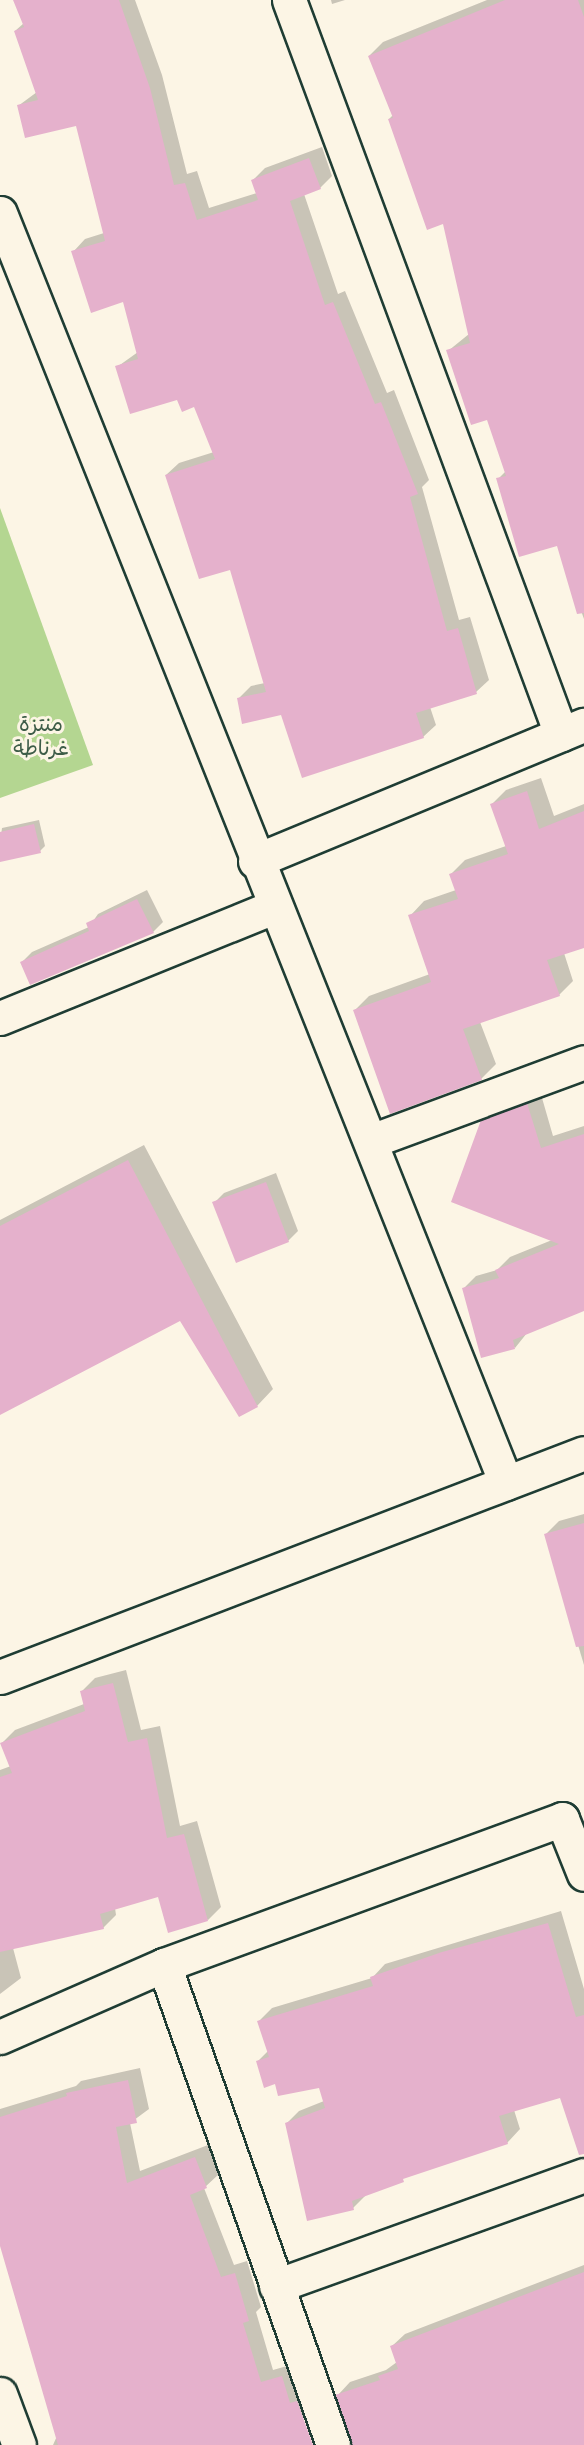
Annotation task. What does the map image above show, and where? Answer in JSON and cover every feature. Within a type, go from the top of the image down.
[{"type":"street","points":[[255,861],[573,730],[289,0]]},
{"type":"street","points":[[0,213],[255,861],[371,1141],[506,1483]]},
{"type":"street","points":[[0,1018],[274,907]]},
{"type":"street","points":[[371,1141],[584,1062]]},
{"type":"street","points":[[0,1677],[584,1453]]},
{"type":"street","points":[[0,2037],[164,1965],[562,1819],[584,1874]]},
{"type":"street","points":[[164,1965],[333,2445]]},
{"type":"street","points":[[276,2286],[584,2175]]},
{"type":"street","points":[[0,2394],[19,2445]]},
{"type":"green space","name":"منتزة غرناطة","points":[[0,508],[93,765],[0,798]]},
{"type":"building","points":[[13,0],[119,0],[150,88],[174,185],[185,183],[197,220],[258,200],[251,180],[309,158],[321,189],[290,201],[325,305],[333,302],[375,404],[381,402],[418,494],[410,497],[447,631],[458,628],[477,694],[416,713],[424,738],[302,778],[281,715],[242,724],[237,698],[266,692],[230,570],[199,579],[165,475],[215,459],[194,407],[182,412],[177,400],[130,414],[115,366],[138,359],[123,302],[91,313],[71,251],[105,241],[76,126],[25,138],[17,105],[38,100],[14,31],[24,27]]},
{"type":"building","points":[[505,0],[578,0],[584,17],[584,613],[577,614],[557,546],[519,557],[496,478],[506,476],[487,420],[471,425],[446,350],[470,343],[443,224],[427,230],[388,119],[393,118],[368,56]]},
{"type":"building","points":[[527,791],[539,829],[584,811],[584,948],[547,960],[560,996],[463,1029],[482,1080],[390,1114],[353,1010],[431,982],[408,915],[458,899],[449,874],[508,854],[490,804]]},
{"type":"building","points":[[34,824],[41,853],[0,862],[0,832]]},
{"type":"building","points":[[137,899],[154,933],[30,985],[20,962],[89,931],[86,923]]},
{"type":"building","points":[[527,1103],[541,1148],[584,1134],[584,1311],[513,1340],[515,1349],[481,1358],[462,1288],[499,1278],[495,1270],[559,1244],[451,1202],[481,1120]]},
{"type":"building","points":[[128,1160],[258,1407],[239,1417],[180,1321],[0,1415],[0,1226]]},
{"type":"building","points":[[266,1182],[289,1242],[236,1263],[212,1202]]},
{"type":"building","points":[[584,1523],[584,1646],[576,1647],[544,1534]]},
{"type":"building","points":[[113,1683],[128,1742],[147,1738],[167,1838],[184,1834],[208,1921],[168,1933],[158,1897],[100,1914],[104,1929],[0,1952],[0,1777],[12,1773],[0,1743],[85,1711],[80,1691]]},
{"type":"building","points":[[548,1923],[576,2017],[584,2015],[584,2154],[579,2155],[560,2098],[499,2116],[508,2144],[403,2179],[404,2182],[352,2201],[354,2210],[307,2221],[285,2123],[325,2108],[319,2088],[278,2096],[275,2084],[264,2088],[256,2061],[269,2057],[257,2021],[373,1986],[370,1977],[442,1952]]},
{"type":"building","points":[[128,2080],[137,2123],[116,2127],[127,2183],[195,2157],[207,2188],[190,2195],[221,2277],[235,2273],[249,2321],[243,2323],[261,2382],[282,2376],[290,2403],[297,2401],[313,2445],[58,2445],[0,2246],[0,2117],[67,2096],[66,2093]]},
{"type":"building","points":[[584,2272],[584,2445],[351,2445],[335,2395],[380,2380],[378,2376],[398,2369],[390,2346]]}]
